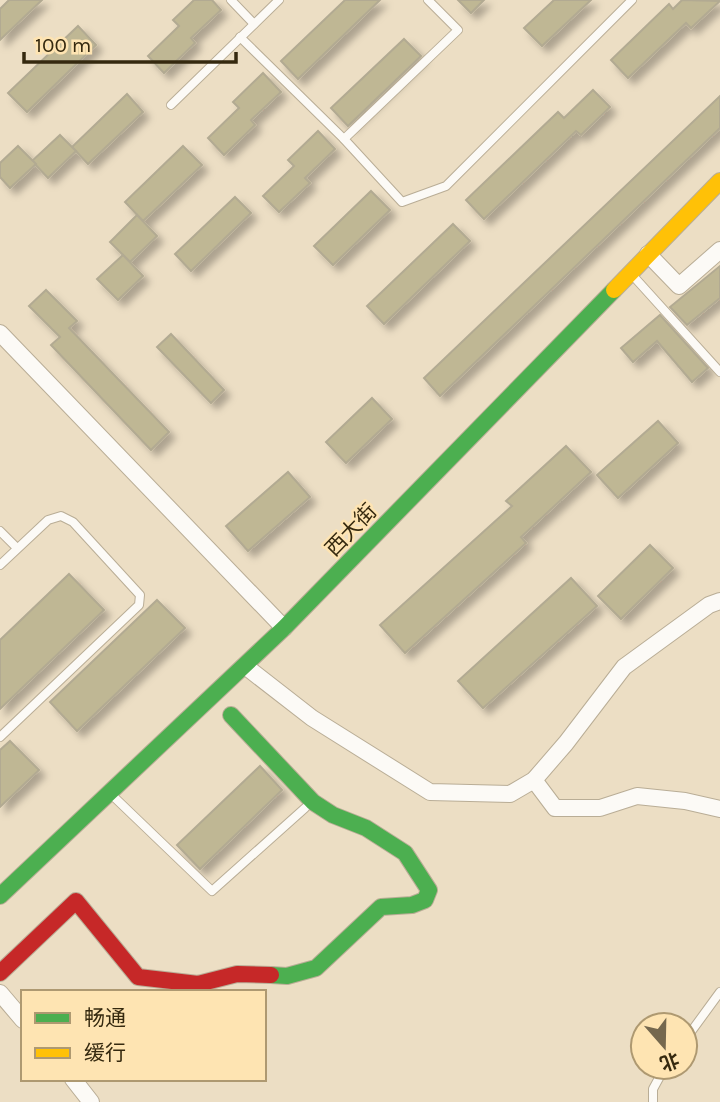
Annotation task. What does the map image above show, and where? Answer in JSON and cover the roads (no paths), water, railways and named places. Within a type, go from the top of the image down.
[{"type":"main road","name":"西大街","points":[[0,896],[284,628],[720,181]]},
{"type":"main road","points":[[0,973],[76,901],[138,976],[198,985],[237,974],[286,976],[316,968],[381,907],[412,905],[425,900],[429,890],[405,853],[366,828],[333,815],[313,802],[231,715]]},
{"type":"street","points":[[648,254],[679,286],[720,250]]},
{"type":"street","points":[[0,332],[284,628]]},
{"type":"street","points":[[244,666],[312,718],[430,792],[510,794],[534,780],[624,667],[709,605],[720,601]]},
{"type":"street","points":[[534,780],[555,808],[600,807],[636,796],[685,801],[720,809]]},
{"type":"street","points":[[0,993],[21,1018]]},
{"type":"street","points":[[75,1081],[91,1102]]},
{"type":"lane","points":[[231,0],[254,24]]},
{"type":"lane","points":[[171,105],[279,0]]},
{"type":"lane","points":[[344,139],[458,30],[428,0]]},
{"type":"lane","points":[[240,37],[344,139],[402,202],[446,186],[632,0]]},
{"type":"lane","points":[[630,273],[720,372]]},
{"type":"lane","points":[[0,565],[48,520],[61,516],[73,522],[140,595],[139,605],[0,737]]},
{"type":"lane","points":[[0,531],[16,548]]},
{"type":"lane","points":[[110,793],[212,891],[305,808]]},
{"type":"lane","points":[[699,1021],[720,992]]},
{"type":"lane","points":[[653,1102],[653,1089],[657,1081]]}]
